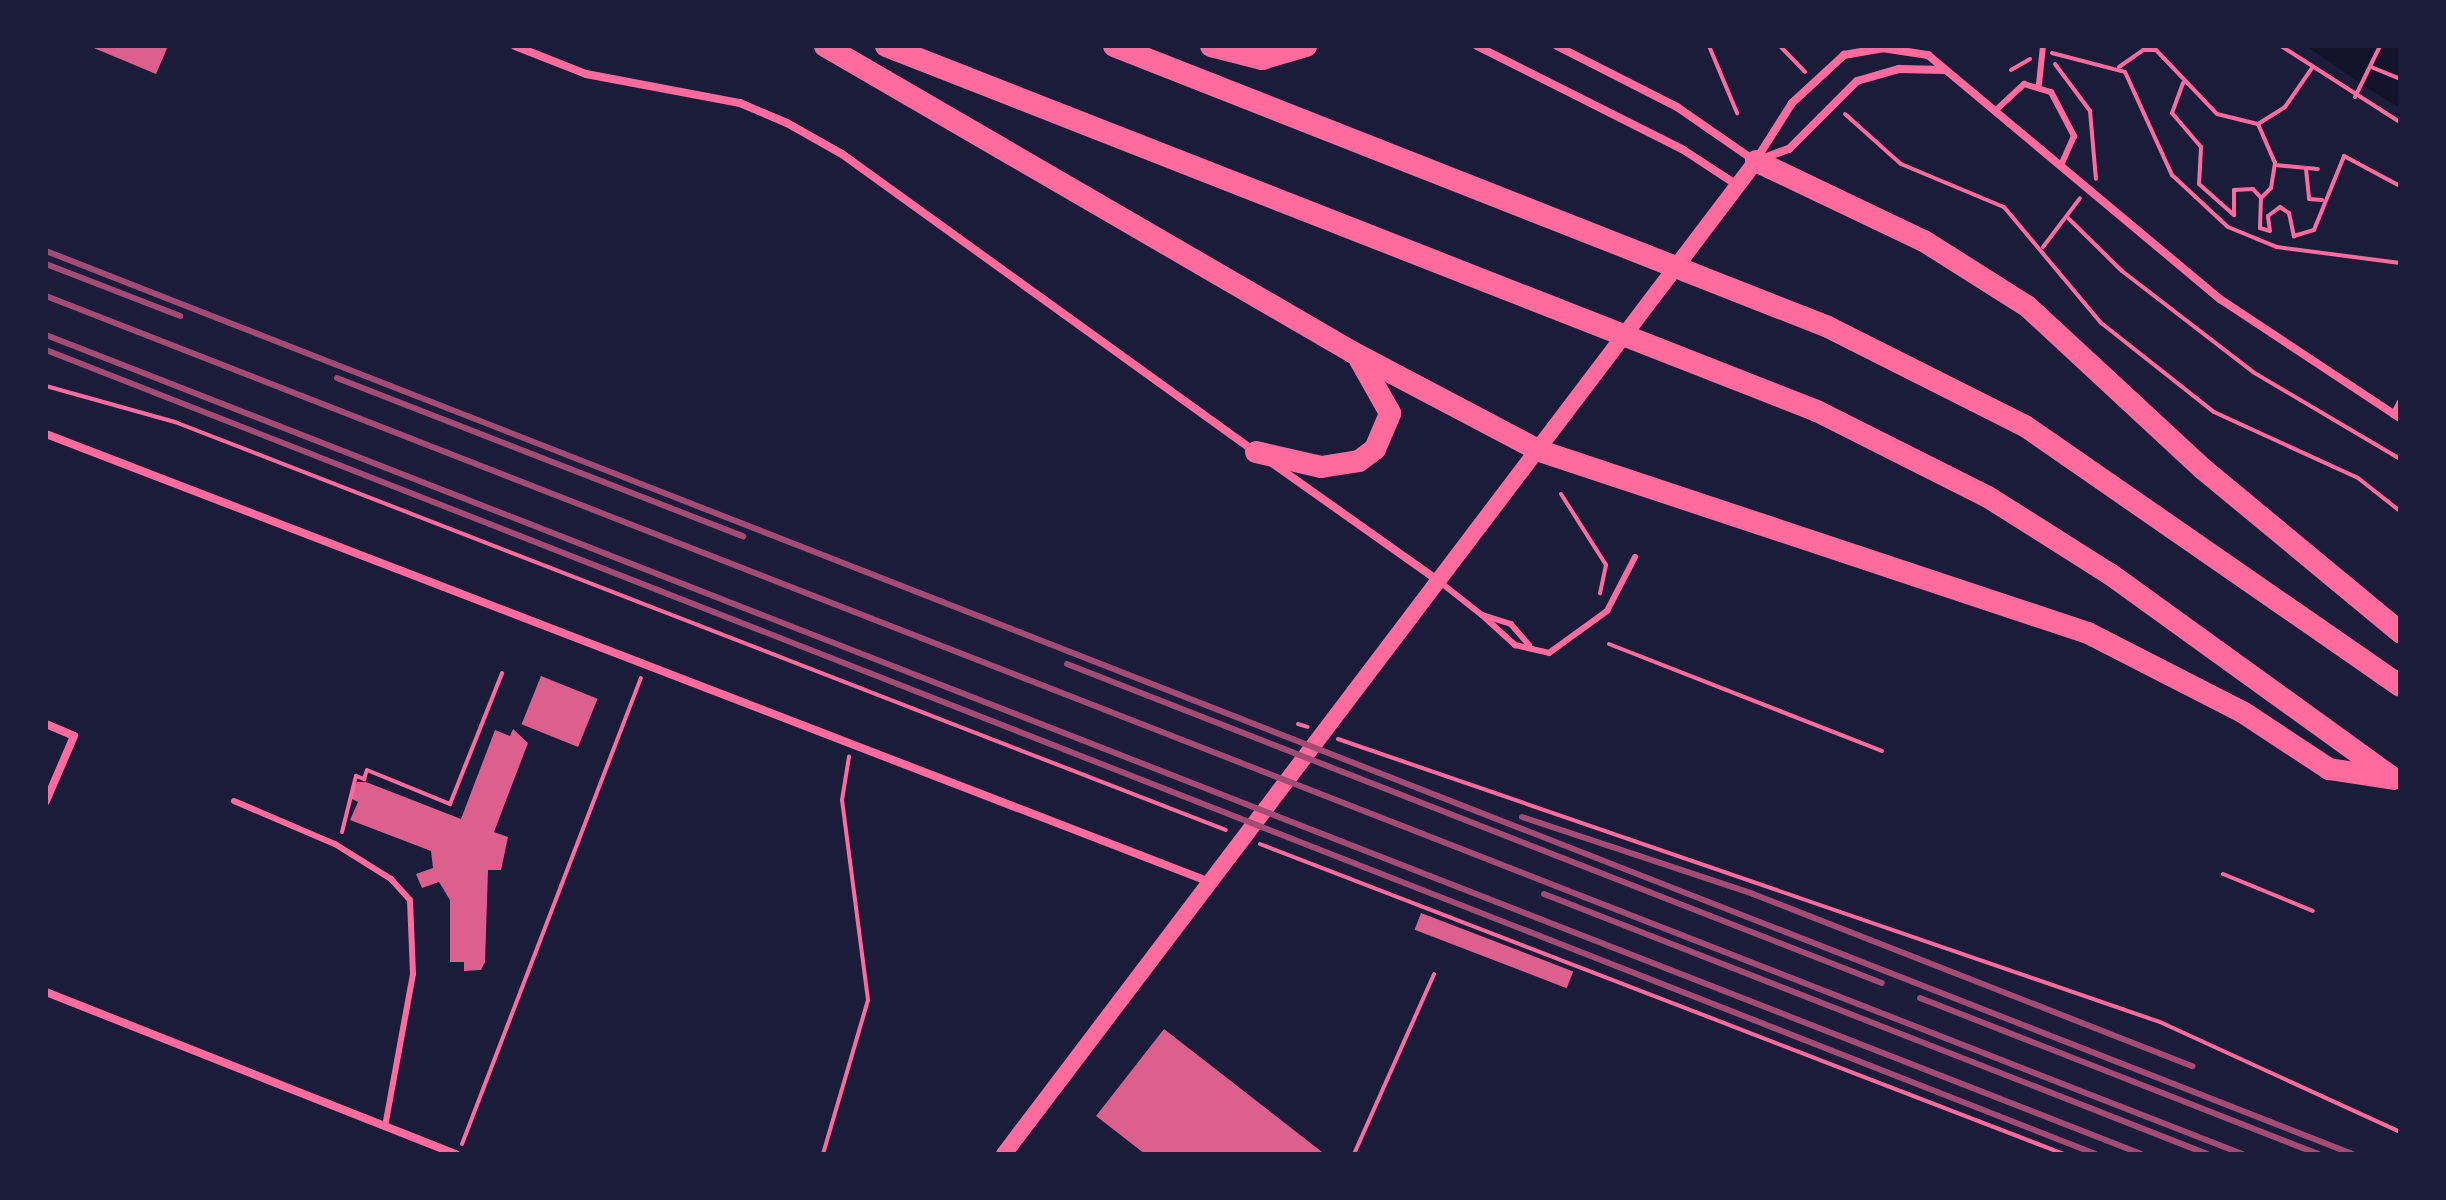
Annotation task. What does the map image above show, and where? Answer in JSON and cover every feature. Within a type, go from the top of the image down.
[{"type":"highway","points":[[825,46],[1354,353],[1540,451],[2088,633],[2244,713],[2329,769],[2397,781]]},
{"type":"highway","points":[[886,46],[1817,411],[1988,497],[2110,574],[2397,781]]},
{"type":"highway","points":[[1114,46],[1828,327],[2025,426],[2400,686]]},
{"type":"highway","points":[[1211,46],[1262,59],[1306,46]]},
{"type":"highway","points":[[1756,161],[1924,241],[2027,306],[2203,469],[2400,632]]},
{"type":"highway","points":[[1256,452],[1321,467],[1359,461],[1375,449],[1390,413],[1384,392],[1354,353]]},
{"type":"main road","points":[[1004,1154],[1540,451],[1756,161]]},
{"type":"street","points":[[515,46],[600,78],[740,103],[787,123],[842,154],[1440,582]]},
{"type":"street","points":[[1477,46],[1682,149],[1737,185]]},
{"type":"street","points":[[1557,46],[1677,107],[1756,161]]},
{"type":"street","points":[[1756,161],[1792,103],[1844,55],[1911,50],[1944,70],[1995,111],[2220,299],[2396,416]]},
{"type":"street","points":[[1756,161],[1789,149],[1857,81],[1899,69],[1944,70]]},
{"type":"street","points":[[46,434],[1211,883]]},
{"type":"street","points":[[46,724],[74,736],[46,801]]},
{"type":"street","points":[[46,992],[457,1154]]},
{"type":"lane","points":[[2039,84],[2043,49]]},
{"type":"lane","points":[[1995,111],[2014,90],[2039,84]]},
{"type":"lane","points":[[2039,84],[2065,109],[2074,136],[2061,165]]},
{"type":"lane","points":[[2396,416],[2400,402]]},
{"type":"lane","points":[[1440,582],[1515,645],[1529,645],[1549,653],[1607,611],[1635,557]]},
{"type":"lane","points":[[1482,615],[1511,624],[1529,645]]},
{"type":"lane","points":[[234,801],[335,844],[391,879],[410,900],[413,974],[385,1126]]},
{"type":"path","points":[[1709,46],[1737,113]]},
{"type":"path","points":[[1780,46],[1805,72]]},
{"type":"path","points":[[2161,53],[2165,46]]},
{"type":"path","points":[[2281,46],[2355,97],[2400,122]]},
{"type":"path","points":[[2355,97],[2364,86],[2380,46]]},
{"type":"path","points":[[2119,67],[2142,48],[2161,53],[2183,83],[2217,114],[2258,124],[2285,107],[2312,68]]},
{"type":"path","points":[[2043,49],[2119,67]]},
{"type":"path","points":[[2043,49],[2084,97],[2096,178]]},
{"type":"path","points":[[2119,67],[2172,175],[2228,227],[2277,247],[2400,263]]},
{"type":"path","points":[[2371,67],[2400,79]]},
{"type":"path","points":[[2183,83],[2172,113],[2201,147],[2199,184],[2234,215],[2231,195],[2239,186],[2261,198]]},
{"type":"path","points":[[1845,114],[1901,164],[2004,207],[2043,247],[2100,322],[2214,412],[2358,478],[2400,511]]},
{"type":"path","points":[[2258,124],[2275,165],[2271,188],[2261,198],[2258,226],[2270,231],[2268,216],[2280,207],[2296,237],[2314,230],[2322,200],[2344,156],[2400,186]]},
{"type":"path","points":[[2275,165],[2318,169]]},
{"type":"path","points":[[2306,169],[2309,199],[2322,200]]},
{"type":"path","points":[[2043,247],[2078,200]]},
{"type":"path","points":[[2067,217],[2122,271],[2253,372],[2400,459]]},
{"type":"path","points":[[46,386],[175,422],[1234,834]]},
{"type":"path","points":[[1561,494],[1606,565],[1602,604]]},
{"type":"path","points":[[1609,644],[1882,751]]},
{"type":"path","points":[[457,1154],[646,664]]},
{"type":"path","points":[[342,832],[356,776],[364,779],[367,770],[450,804],[502,673]]},
{"type":"path","points":[[1298,724],[1312,729]]},
{"type":"path","points":[[1327,735],[1957,958],[2146,1017],[2400,1132]]},
{"type":"path","points":[[823,1154],[868,1000],[842,800],[851,744]]},
{"type":"path","points":[[1249,839],[2064,1154]]},
{"type":"path","points":[[2223,874],[2313,911]]},
{"type":"path","points":[[1354,1154],[1434,974]]},
{"type":"shaded area","points":[[2307,46],[2400,46],[2400,108],[2364,86]]},
{"type":"building","points":[[89,46],[168,46],[156,74]]},
{"type":"building","points":[[541,676],[598,699],[578,747],[522,724]]},
{"type":"building","points":[[513,729],[528,743],[494,832],[508,837],[501,870],[488,870],[485,962],[481,970],[464,971],[464,962],[450,962],[450,900],[439,882],[422,888],[416,874],[433,868],[431,851],[350,820],[358,802],[350,798],[357,782],[366,782],[461,819],[495,730],[510,736]]},
{"type":"building","points":[[1421,913],[1573,971],[1567,988],[1415,930]]},
{"type":"building","points":[[1164,1029],[1322,1152],[1145,1154],[1096,1116]]},
{"type":"railway","points":[[46,251],[2353,1154]]},
{"type":"railway","points":[[46,264],[180,316]]},
{"type":"railway","points":[[46,296],[2242,1154]]},
{"type":"railway","points":[[46,335],[2141,1154]]},
{"type":"railway","points":[[46,350],[2095,1154]]},
{"type":"railway","points":[[337,378],[743,536]]},
{"type":"railway","points":[[1067,664],[1882,983]]},
{"type":"railway","points":[[1522,817],[1753,894],[2193,1066]]},
{"type":"railway","points":[[1544,894],[2207,1154]]},
{"type":"railway","points":[[1920,998],[2319,1154]]}]
